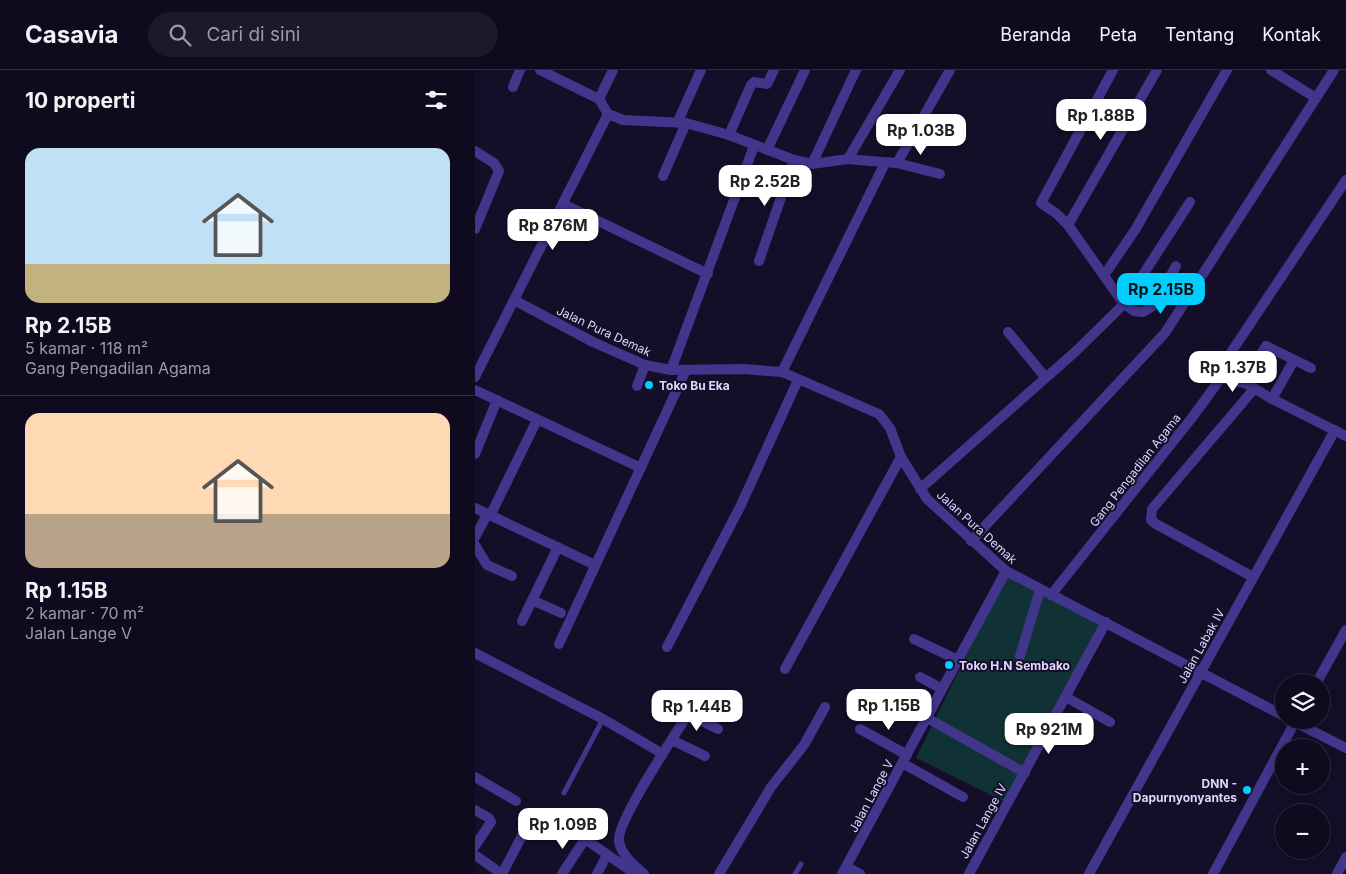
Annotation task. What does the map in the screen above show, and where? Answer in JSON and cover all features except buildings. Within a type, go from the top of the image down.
[{"type":"street","points":[[513,87],[520,70]]},
{"type":"street","points":[[540,70],[599,99],[608,114],[623,120],[682,122],[729,135],[794,160],[812,164],[847,160],[897,163],[939,174]]},
{"type":"street","points":[[599,99],[613,70]]},
{"type":"street","points":[[663,176],[701,70]]},
{"type":"street","points":[[729,135],[752,83],[767,84],[774,70]]},
{"type":"street","points":[[767,150],[805,70]]},
{"type":"street","points":[[812,164],[856,70]]},
{"type":"street","points":[[847,160],[900,70]]},
{"type":"street","points":[[897,163],[950,70]]},
{"type":"street","points":[[1113,70],[1041,203],[1057,214],[1068,226],[1105,274],[1124,304],[1139,312],[1155,305],[1176,266]]},
{"type":"street","points":[[1068,226],[1157,70]]},
{"type":"street","points":[[1105,274],[1135,230],[1227,70]]},
{"type":"street","points":[[1271,70],[1316,98]]},
{"type":"street","points":[[971,541],[1165,333],[1229,230],[1334,70]]},
{"type":"street","points":[[475,377],[608,114]]},
{"type":"street","points":[[671,370],[754,146]]},
{"type":"street","points":[[475,151],[494,163],[499,171],[475,230]]},
{"type":"street","points":[[759,261],[794,160]]},
{"type":"street","points":[[782,372],[885,163]]},
{"type":"street","name":"Gang Pengadilan Agama","points":[[1051,595],[1183,430],[1221,378],[1224,363],[1346,180]]},
{"type":"street","points":[[920,489],[1075,352],[1124,304],[1190,202]]},
{"type":"street","points":[[563,204],[708,274]]},
{"type":"street","name":"Jalan Pura Demak","points":[[514,300],[593,342],[645,365],[671,370],[743,369],[782,372],[879,414],[890,428],[901,457],[927,499],[1006,571],[1275,711]]},
{"type":"street","points":[[1008,332],[1045,377]]},
{"type":"street","points":[[1250,386],[1247,376],[1266,346],[1311,368]]},
{"type":"street","points":[[1272,399],[1294,360]]},
{"type":"street","points":[[637,386],[645,365]]},
{"type":"street","points":[[559,644],[686,370]]},
{"type":"street","points":[[1221,378],[1250,386],[1346,436]]},
{"type":"street","points":[[667,647],[740,507],[798,380]]},
{"type":"street","points":[[1250,386],[1153,509],[1151,520],[1253,577]]},
{"type":"street","points":[[475,390],[641,468]]},
{"type":"street","points":[[475,454],[497,400]]},
{"type":"street","points":[[475,537],[489,514],[537,420]]},
{"type":"street","name":"Jalan Labak IV","points":[[1089,874],[1335,430]]},
{"type":"street","points":[[785,669],[901,457]]},
{"type":"street","points":[[475,508],[595,565]]},
{"type":"street","points":[[475,545],[487,564],[511,576]]},
{"type":"street","points":[[522,621],[558,547]]},
{"type":"street","name":"Jalan Lange V","points":[[845,870],[1006,571]]},
{"type":"street","points":[[1019,656],[1040,590]]},
{"type":"street","points":[[532,600],[561,614]]},
{"type":"street","name":"Jalan Lange IV","points":[[969,874],[1106,622]]},
{"type":"street","points":[[1321,674],[1346,630]]},
{"type":"street","points":[[914,639],[958,660]]},
{"type":"street","points":[[475,653],[603,719],[663,754]]},
{"type":"street","points":[[920,676],[942,689]]},
{"type":"street","points":[[1066,697],[1109,722]]},
{"type":"street","points":[[719,874],[771,786],[804,745],[825,707]]},
{"type":"street","points":[[644,874],[623,852],[619,835],[627,816],[688,714],[718,729]]},
{"type":"street","points":[[927,718],[1025,773]]},
{"type":"street","points":[[860,729],[963,797]]},
{"type":"street","points":[[1213,874],[1290,729]]},
{"type":"street","points":[[1309,729],[1346,748]]},
{"type":"street","points":[[672,740],[705,756]]},
{"type":"street","points":[[475,777],[516,801]]},
{"type":"street","points":[[475,810],[489,818],[491,822],[475,846]]},
{"type":"street","points":[[475,855],[502,874],[525,830]]},
{"type":"street","points":[[562,874],[585,839],[631,871],[640,874]]},
{"type":"street","points":[[597,874],[607,855]]},
{"type":"street","points":[[1337,874],[1346,856]]},
{"type":"street","points":[[845,870],[860,874]]},
{"type":"lane","points":[[563,793],[603,719]]},
{"type":"lane","points":[[795,874],[801,864]]},
{"type":"green space","points":[[1005,576],[1102,622],[1005,802],[916,758]]},
{"type":"place","name":"Toko Bu Eka","points":[[649,385]]},
{"type":"place","name":"Toko H.N Sembako","points":[[949,665]]},
{"type":"place","name":"DNN - Dapurnyonyantes","points":[[1247,790]]}]
